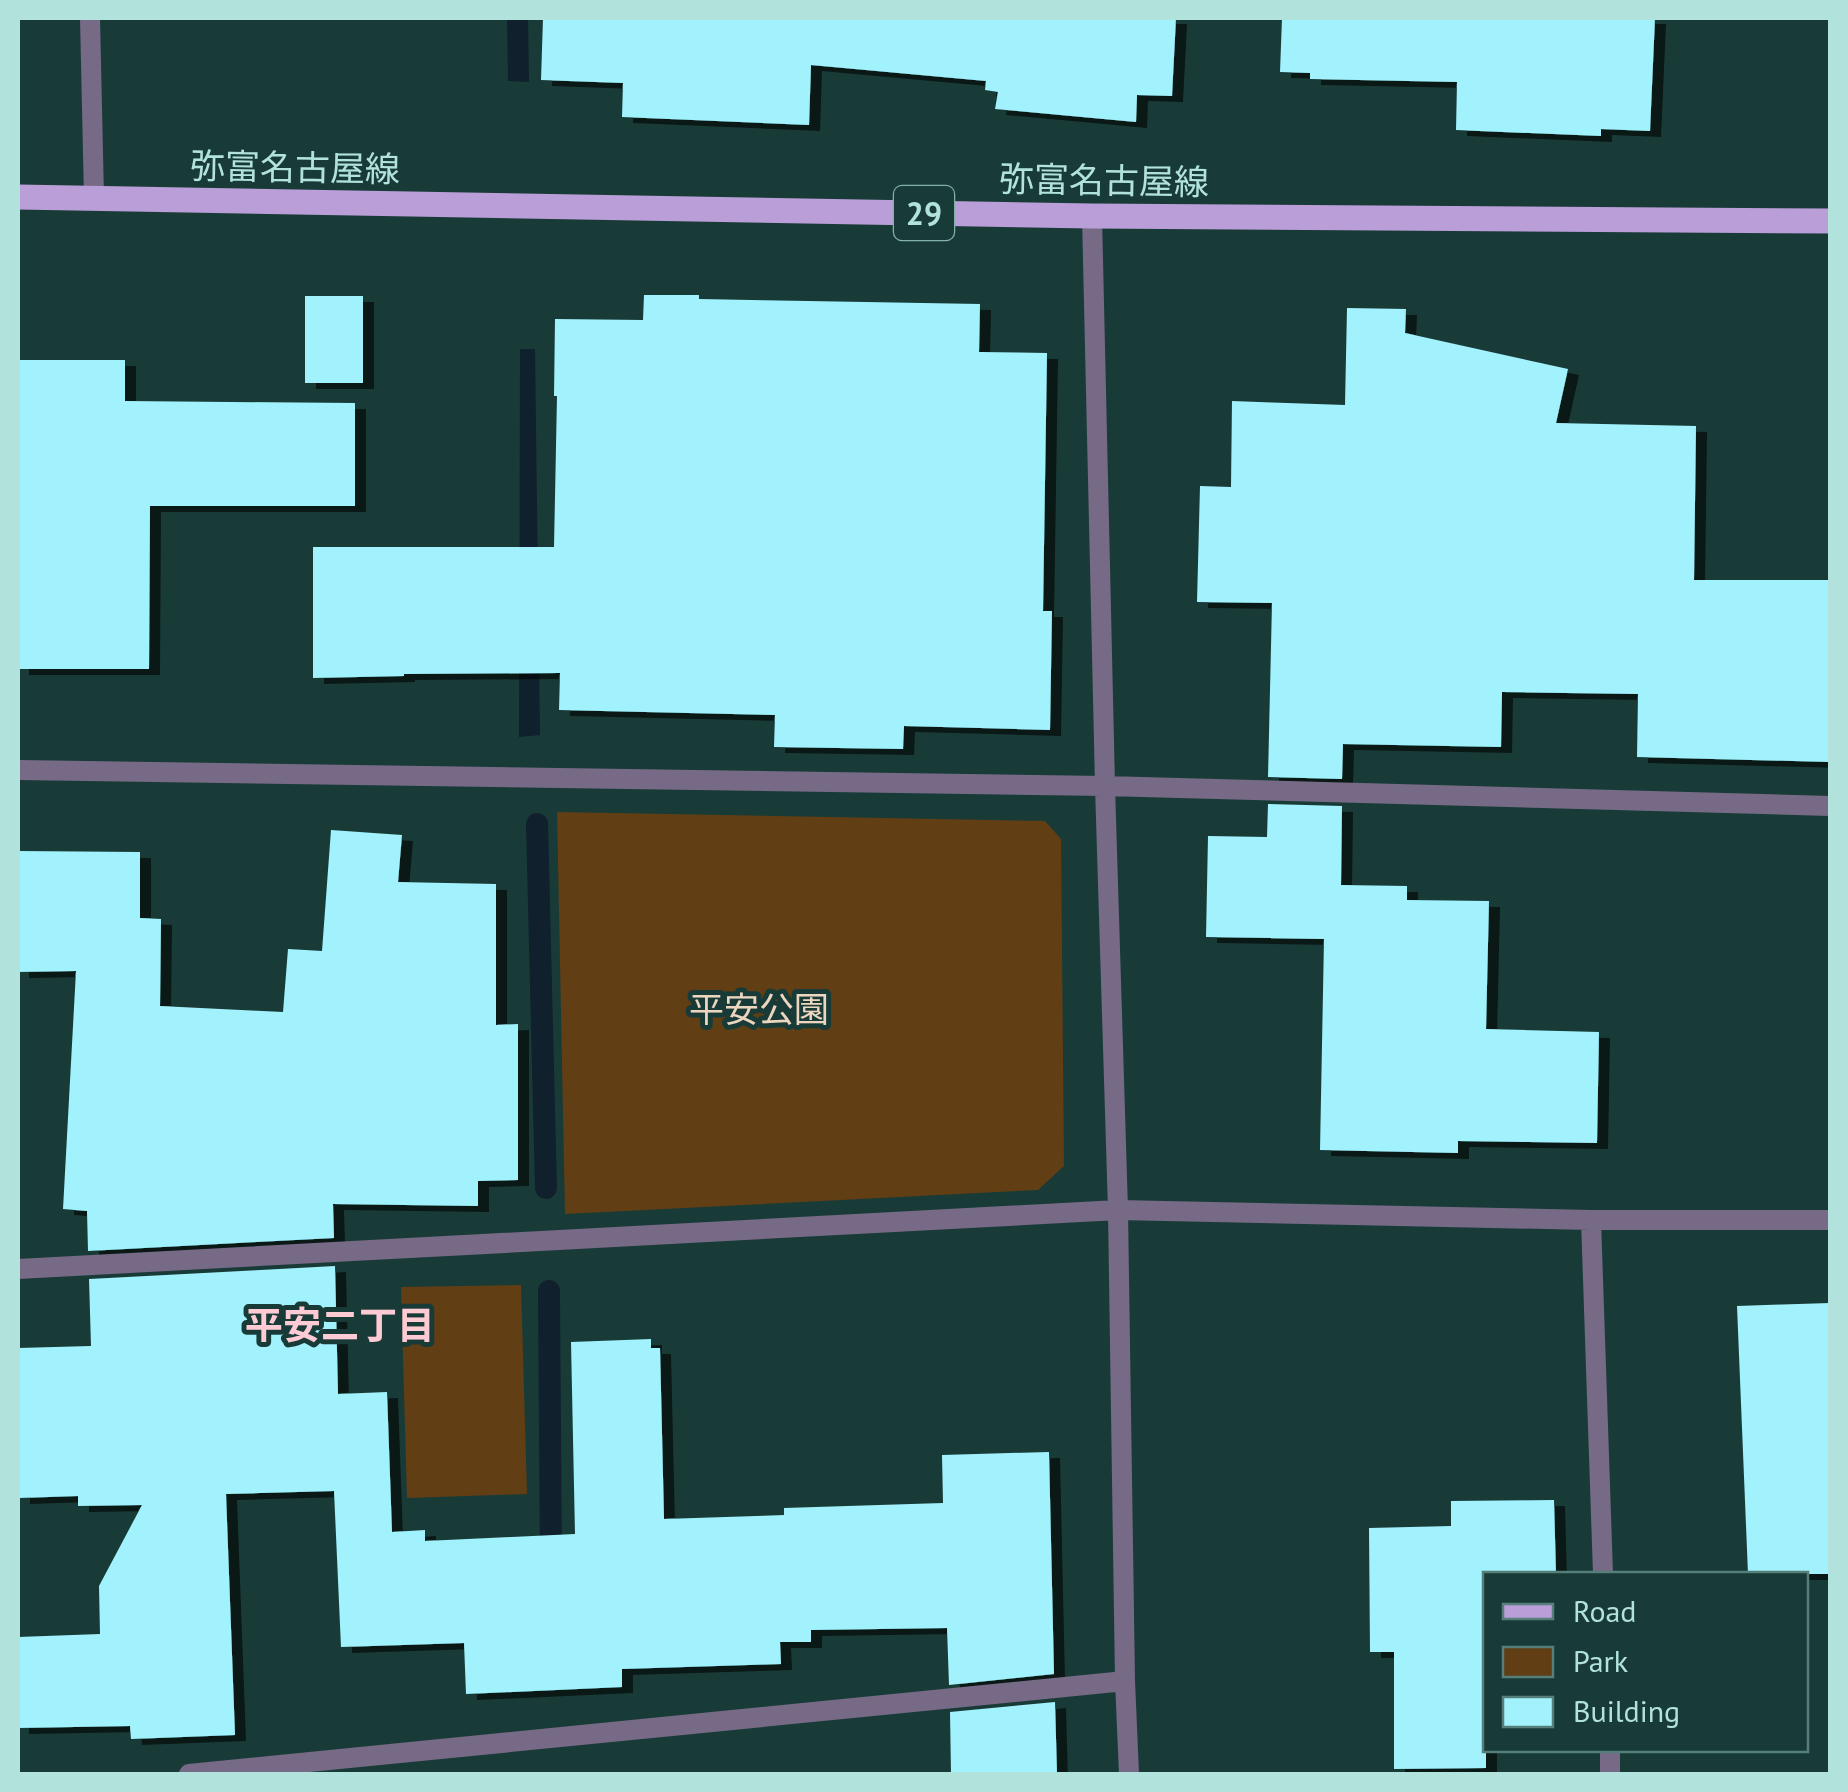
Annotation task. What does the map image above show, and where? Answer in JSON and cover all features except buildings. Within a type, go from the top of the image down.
[{"type":"main road","name":"弥富名古屋線","points":[[18,197],[1092,216],[1830,221]]},
{"type":"street","points":[[90,18],[94,198]]},
{"type":"street","points":[[1092,216],[1129,1774]]},
{"type":"street","points":[[18,770],[1105,786],[1830,806]]},
{"type":"street","points":[[18,1269],[1118,1210],[1591,1220],[1830,1220]]},
{"type":"street","points":[[1591,1220],[1603,1572]]},
{"type":"street","points":[[189,1774],[1125,1681]]},
{"type":"green space","name":"平安公園","points":[[557,812],[1045,821],[1061,839],[1064,1166],[1038,1190],[565,1214]]},
{"type":"green space","points":[[521,1285],[527,1494],[407,1498],[401,1287]]},
{"type":"water","points":[[507,18],[528,18],[529,82],[508,81]]},
{"type":"water","points":[[520,349],[535,349],[540,735],[519,737]]},
{"type":"waterway","points":[[537,824],[546,1188]]},
{"type":"waterway","points":[[549,1291],[551,1566]]},
{"type":"district","name":"平安二丁目","points":[[340,1324]]}]
